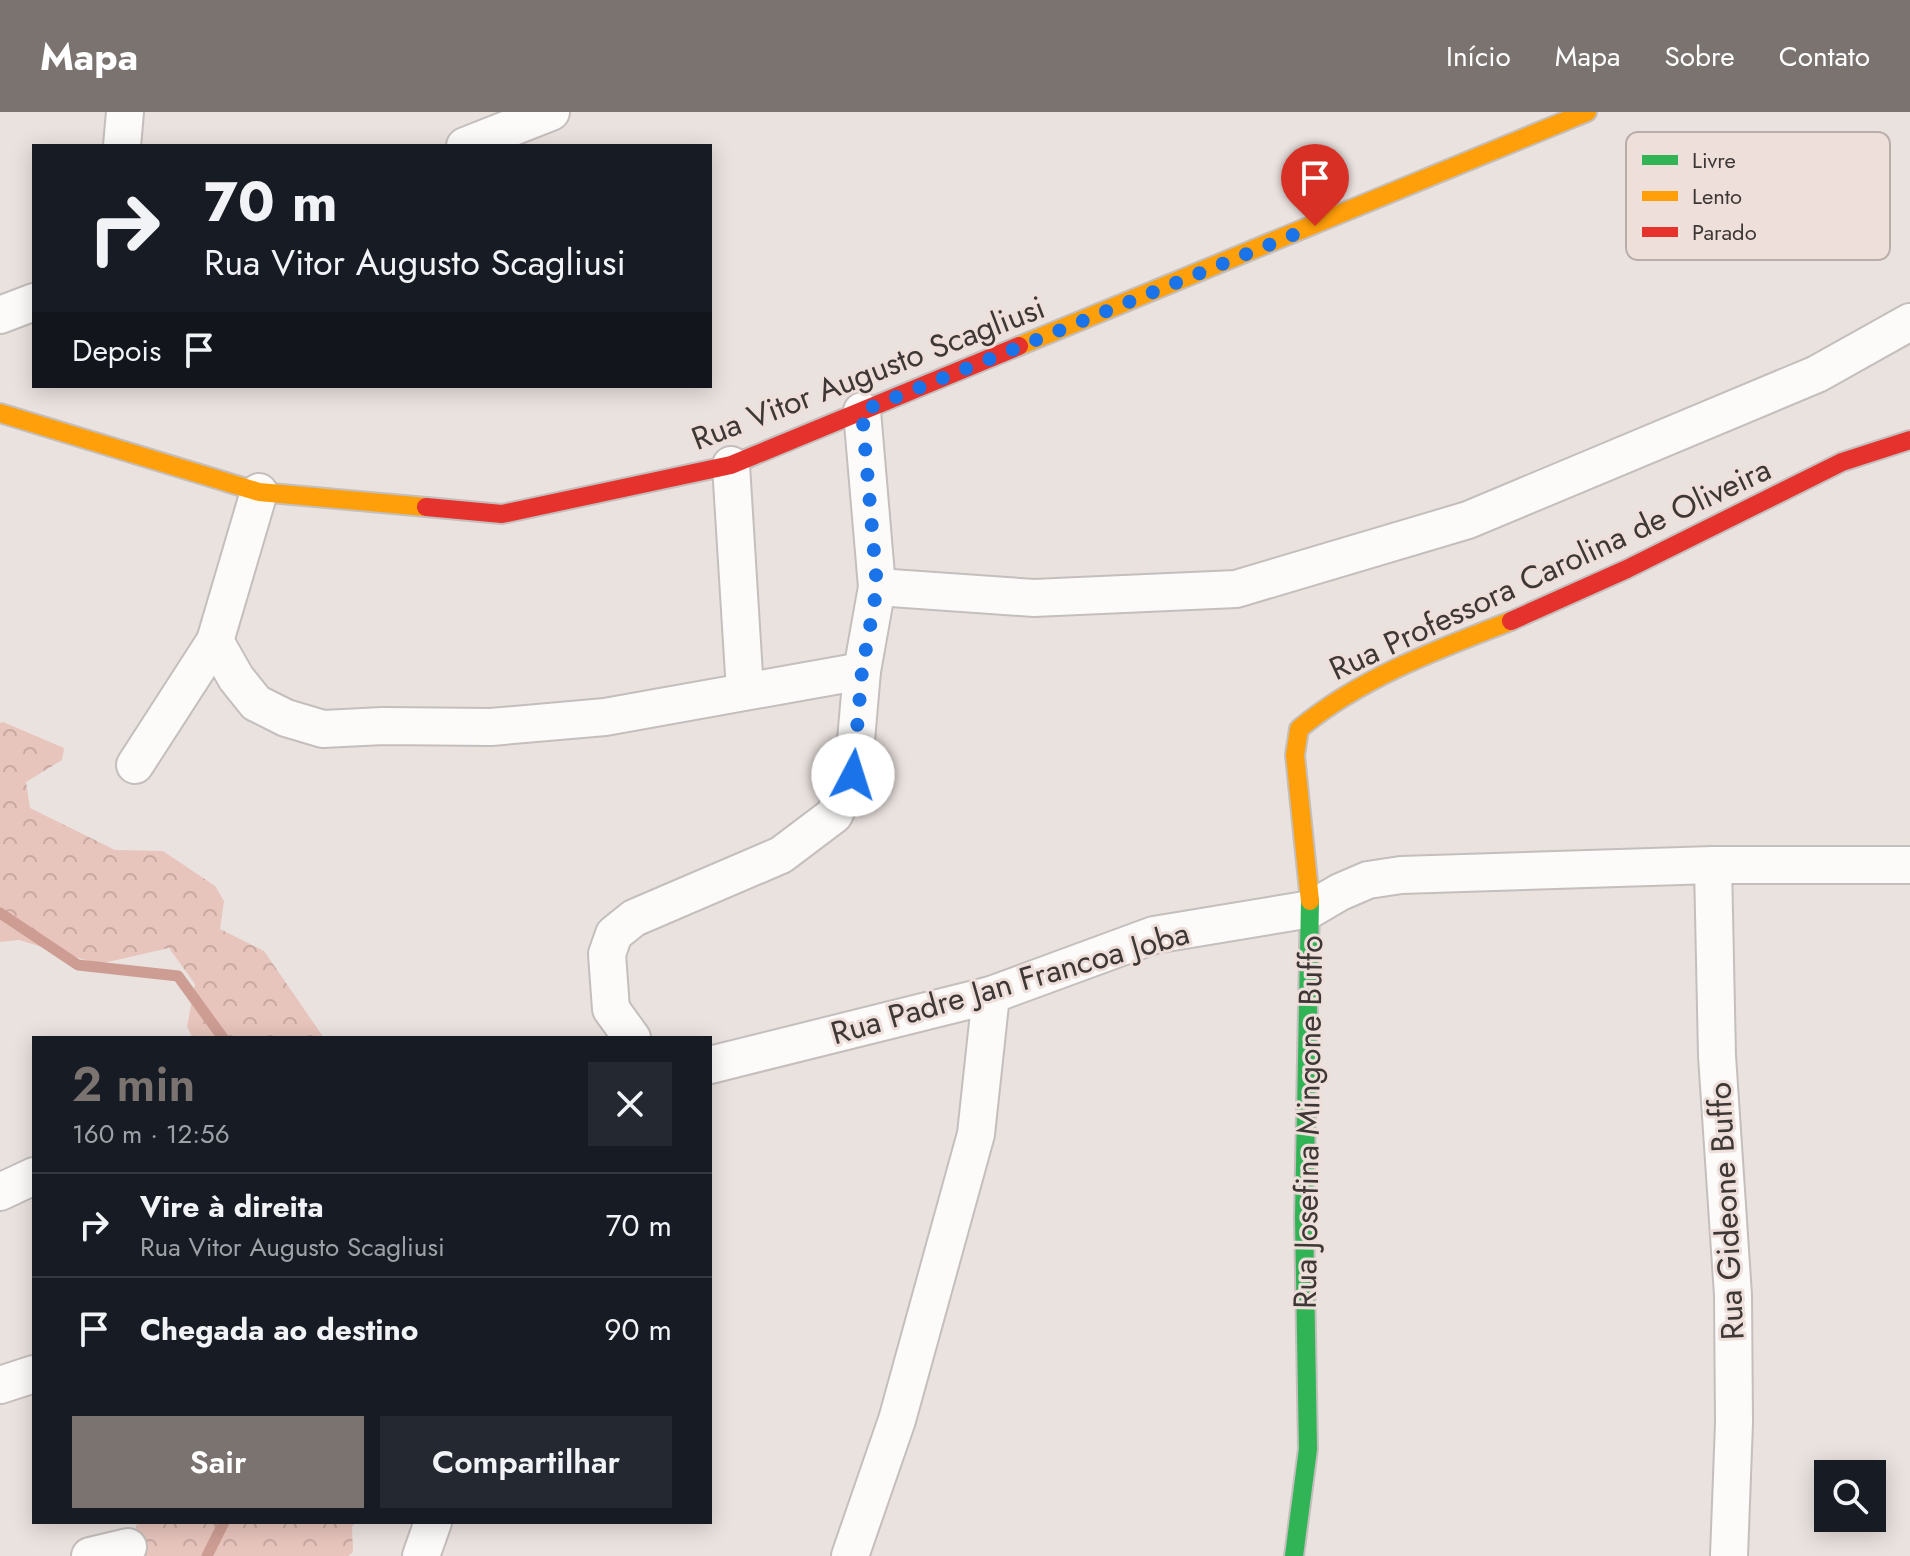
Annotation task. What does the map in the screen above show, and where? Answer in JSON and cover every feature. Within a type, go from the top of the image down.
[{"type":"street","points":[[122,144],[125,112]]},
{"type":"street","points":[[470,144],[551,112]]},
{"type":"street","name":"Rua Vitor Augusto Scagliusi","points":[[0,413],[259,492],[502,514],[731,465],[1587,112]]},
{"type":"street","points":[[0,315],[32,303]]},
{"type":"street","points":[[877,587],[1034,598],[1236,589],[1468,520],[1817,374],[1910,322]]},
{"type":"street","points":[[631,1036],[611,1009],[607,954],[614,934],[634,918],[781,855],[834,815],[853,775],[862,671],[877,587],[862,411]]},
{"type":"street","name":"Rua Professora Carolina de Oliveira","points":[[1311,909],[1295,755],[1299,729],[1323,709],[1426,654],[1521,617],[1627,569],[1842,462],[1910,440]]},
{"type":"street","points":[[731,465],[745,691]]},
{"type":"street","points":[[135,765],[215,641],[259,492]]},
{"type":"street","points":[[215,641],[236,678],[256,703],[286,718],[323,729],[491,727],[605,717],[862,671]]},
{"type":"street","name":"Rua Josefina Mingone Buffo","points":[[1294,1556],[1308,1449],[1304,1218],[1311,909],[1368,880],[1401,875],[1713,865],[1910,865]]},
{"type":"street","name":"Rua Gideone Buffo","points":[[1713,865],[1717,1056],[1733,1295],[1734,1423],[1729,1556]]},
{"type":"street","name":"Rua Padre Jan Francoa Joba","points":[[712,1065],[991,995],[1154,935],[1311,909]]},
{"type":"street","points":[[850,1556],[897,1420],[976,1134],[991,995]]},
{"type":"street","points":[[0,1192],[32,1177]]},
{"type":"street","points":[[0,1385],[32,1375]]},
{"type":"street","points":[[421,1556],[432,1524]]},
{"type":"street","points":[[90,1556],[128,1547]]},
{"type":"green space","points":[[0,723],[64,748],[62,760],[26,782],[30,808],[115,850],[163,851],[215,886],[224,901],[220,929],[264,951],[323,1036],[192,1036],[187,1027],[195,984],[169,948],[99,964],[19,940],[0,942]]},
{"type":"green space","points":[[137,1524],[354,1524],[353,1552],[348,1556],[133,1556]]},
{"type":"waterway","points":[[0,913],[78,965],[178,976],[222,1036]]},
{"type":"waterway","points":[[207,1556],[223,1524]]},
{"type":"traffic: fast","points":[[1294,1556],[1308,1449],[1304,1218],[1310,901]]},
{"type":"traffic: slow","points":[[1019,346],[1587,112]]},
{"type":"traffic: slow","points":[[0,413],[259,492],[426,507]]},
{"type":"traffic: slow","points":[[1310,901],[1295,755],[1299,729],[1348,695],[1400,666],[1511,621]]},
{"type":"traffic: jam","points":[[426,507],[502,514],[731,465],[1019,346]]},
{"type":"traffic: jam","points":[[1511,621],[1627,569],[1842,462],[1910,440]]},
{"type":"route","points":[[853,775],[862,671],[877,587],[862,411],[1315,226]]}]
